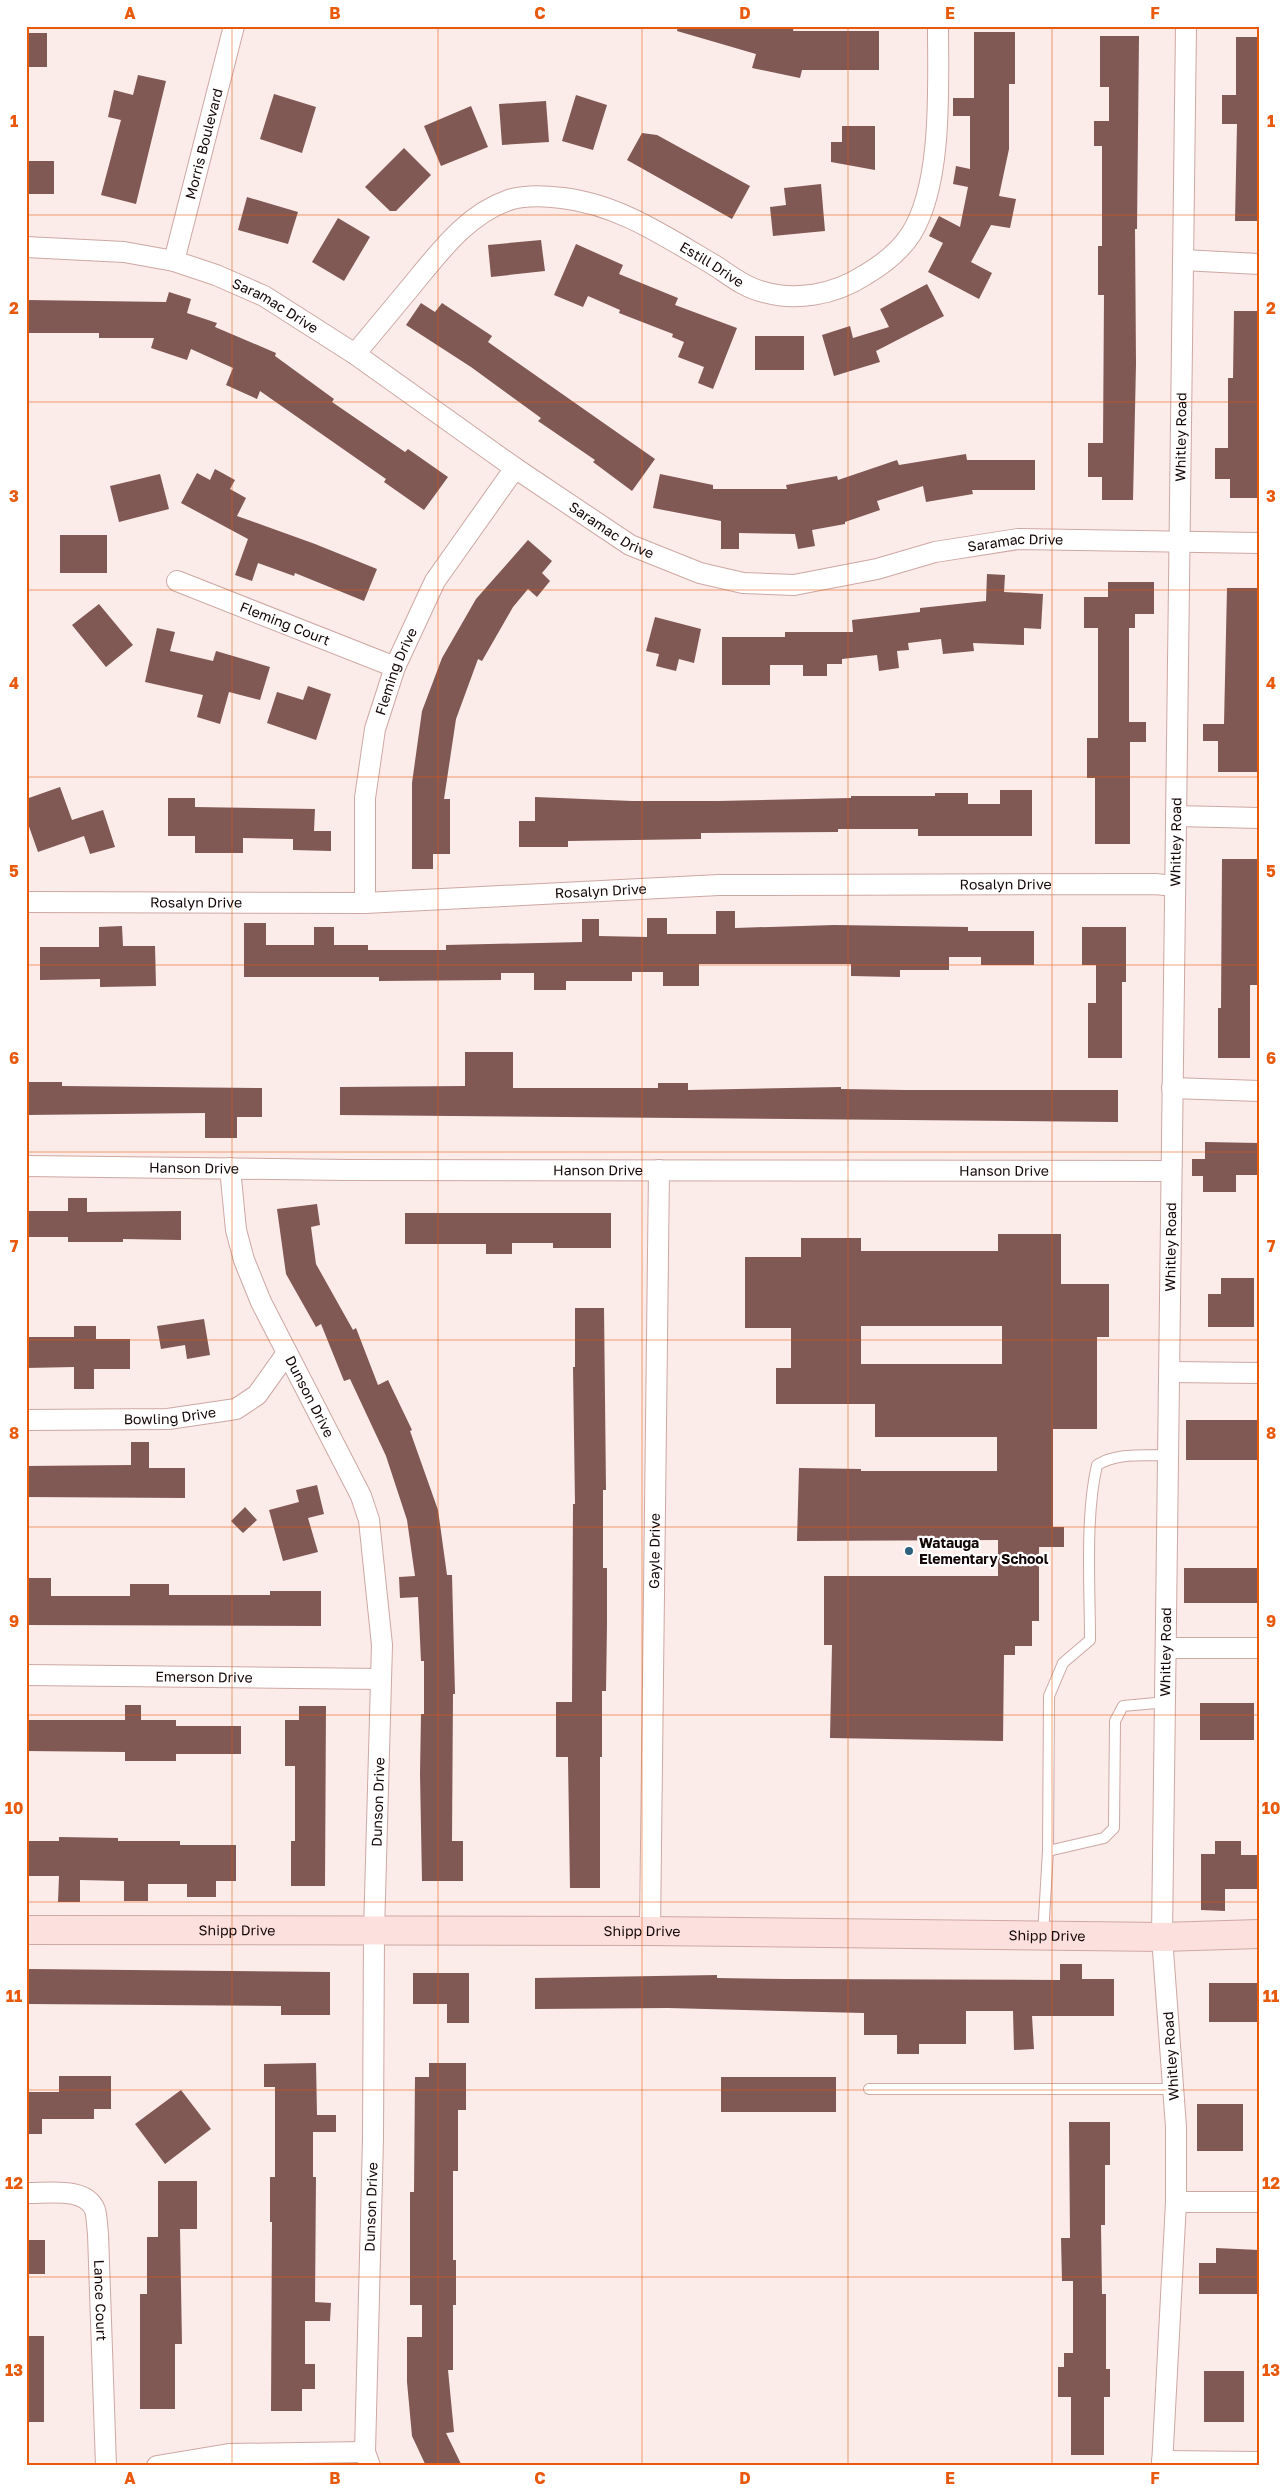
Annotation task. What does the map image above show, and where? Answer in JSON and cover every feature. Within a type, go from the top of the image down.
[{"type":"street","name":"Morris Boulevard","points":[[174,261],[234,26]]},
{"type":"street","name":"Estill Drive","points":[[355,354],[451,238],[482,213],[511,199],[549,196],[583,200],[638,221],[758,291],[789,298],[818,294],[852,284],[884,263],[911,235],[922,210],[932,169],[938,108],[938,26]]},
{"type":"street","name":"Whitley Road","points":[[1162,2463],[1176,2202],[1173,2089],[1162,1937],[1168,1648],[1171,1171],[1186,26]]},
{"type":"street","name":"Saramac Drive","points":[[26,247],[124,252],[174,261],[216,275],[264,296],[355,354],[515,468],[630,545],[700,573],[743,583],[794,585],[877,569],[935,552],[1018,539],[1259,543]]},
{"type":"street","points":[[1183,260],[1259,264]]},
{"type":"street","name":"Fleming Drive","points":[[365,903],[365,798],[375,729],[395,667],[435,581],[515,468]]},
{"type":"street","name":"Fleming Court","points":[[177,581],[395,667]]},
{"type":"street","points":[[1176,816],[1259,818]]},
{"type":"street","name":"Rosalyn Drive","points":[[26,902],[365,903],[719,885],[1154,884],[1175,886]]},
{"type":"street","points":[[1172,1088],[1259,1091]]},
{"type":"street","name":"Hanson Drive","points":[[26,1166],[1171,1171]]},
{"type":"street","name":"Dunson Drive","points":[[230,1168],[236,1230],[244,1260],[261,1302],[361,1496],[369,1520],[382,1645],[374,1932],[373,2139],[367,2459]]},
{"type":"street","name":"Gayle Drive","points":[[650,1931],[659,1170]]},
{"type":"street","name":"Bowling Drive","points":[[26,1420],[168,1419],[236,1409],[257,1395],[287,1353]]},
{"type":"street","points":[[1170,1372],[1259,1373]]},
{"type":"street","points":[[1168,1648],[1259,1648]]},
{"type":"street","name":"Emerson Drive","points":[[26,1675],[381,1679]]},
{"type":"street","name":"Shipp Drive","points":[[26,1930],[650,1931],[1162,1937],[1259,1934]]},
{"type":"street","name":"Lance Court","points":[[26,2193],[75,2194],[89,2201],[95,2210],[98,2234],[106,2466]]},
{"type":"street","points":[[1176,2202],[1259,2202]]},
{"type":"street","points":[[157,2466],[229,2454],[367,2459]]},
{"type":"street","points":[[1162,2463],[1259,2462]]},
{"type":"lane","points":[[1043,1936],[1048,1851],[1049,1696],[1062,1663],[1090,1640],[1090,1546],[1093,1481],[1096,1466],[1108,1458],[1170,1455]]},
{"type":"lane","points":[[1048,1851],[1104,1838],[1114,1828],[1115,1721],[1123,1706],[1167,1702]]},
{"type":"lane","points":[[869,2089],[1173,2089]]},
{"type":"building","points":[[678,26],[794,26],[793,31],[879,31],[879,70],[802,70],[800,78],[752,68],[756,54],[677,31]]},
{"type":"building","points":[[974,32],[1015,32],[1015,84],[1009,84],[1009,149],[999,196],[1016,199],[1010,228],[991,225],[971,262],[992,273],[979,299],[928,272],[943,243],[929,236],[939,216],[960,227],[968,187],[953,184],[956,166],[970,169],[970,116],[953,116],[953,98],[974,98]]},
{"type":"building","points":[[26,33],[47,33],[47,67],[26,67]]},
{"type":"building","points":[[1100,36],[1139,36],[1137,229],[1135,229],[1136,364],[1133,500],[1102,500],[1102,477],[1088,477],[1088,443],[1103,443],[1104,295],[1098,295],[1098,246],[1102,246],[1102,146],[1094,146],[1094,121],[1109,121],[1109,87],[1100,87]]},
{"type":"building","points":[[1236,37],[1259,37],[1259,221],[1235,221],[1237,124],[1222,124],[1222,95],[1236,95]]},
{"type":"building","points":[[138,75],[166,81],[136,204],[101,195],[121,120],[108,117],[114,90],[133,95]]},
{"type":"building","points":[[274,94],[316,107],[302,153],[260,139]]},
{"type":"building","points":[[576,95],[607,105],[593,150],[562,141]]},
{"type":"building","points":[[546,101],[549,142],[502,145],[499,104]]},
{"type":"building","points":[[471,106],[488,147],[441,166],[424,126]]},
{"type":"building","points":[[842,126],[875,126],[875,170],[831,162],[831,142],[842,142]]},
{"type":"building","points":[[642,133],[657,135],[750,186],[732,219],[627,160]]},
{"type":"building","points":[[404,148],[431,175],[396,211],[390,211],[365,187]]},
{"type":"building","points":[[26,161],[54,161],[54,194],[26,194]]},
{"type":"building","points":[[821,184],[825,231],[773,236],[770,207],[786,205],[784,188]]},
{"type":"building","points":[[247,197],[298,212],[288,244],[238,230]]},
{"type":"building","points":[[338,218],[370,237],[344,281],[312,262]]},
{"type":"building","points":[[541,240],[545,271],[491,277],[488,245]]},
{"type":"building","points":[[576,244],[623,265],[619,274],[678,298],[675,305],[737,328],[713,389],[698,383],[704,367],[678,357],[684,342],[672,337],[673,334],[619,313],[620,310],[588,296],[583,307],[554,295]]},
{"type":"building","points":[[927,284],[944,316],[876,351],[880,362],[834,376],[822,335],[850,326],[853,338],[889,327],[880,309]]},
{"type":"building","points":[[169,292],[191,299],[187,313],[217,323],[215,327],[276,353],[275,356],[334,399],[332,402],[405,452],[408,449],[448,477],[424,510],[384,482],[386,479],[260,391],[257,399],[226,385],[233,368],[191,349],[187,360],[151,348],[154,338],[99,338],[99,333],[27,333],[27,300],[166,302]]},
{"type":"building","points":[[421,303],[435,312],[442,303],[492,336],[488,342],[655,459],[632,491],[593,462],[595,460],[538,421],[541,418],[471,367],[406,325]]},
{"type":"building","points":[[1234,311],[1259,311],[1259,498],[1230,498],[1230,479],[1215,479],[1215,448],[1228,448],[1228,378],[1233,378]]},
{"type":"building","points":[[755,336],[804,336],[804,370],[755,370]]},
{"type":"building","points":[[966,454],[967,460],[1035,460],[1035,490],[972,490],[973,494],[926,502],[923,486],[877,501],[880,510],[845,522],[845,524],[812,530],[815,546],[798,549],[795,534],[739,533],[739,549],[721,549],[721,521],[653,508],[660,474],[713,485],[713,489],[787,489],[786,485],[837,476],[838,480],[897,460],[899,465]]},
{"type":"building","points":[[215,469],[235,480],[230,489],[246,498],[237,516],[377,569],[364,601],[295,573],[294,576],[258,563],[252,581],[235,575],[248,539],[181,503],[197,473],[210,480]]},
{"type":"building","points":[[160,474],[169,509],[119,522],[110,486]]},
{"type":"building","points":[[60,535],[107,535],[107,573],[60,573]]},
{"type":"building","points":[[528,540],[552,561],[542,573],[550,581],[537,597],[528,589],[513,607],[482,661],[478,659],[456,719],[444,799],[450,799],[450,854],[433,854],[433,869],[412,869],[412,783],[422,711],[442,658],[476,599]]},
{"type":"building","points":[[987,574],[1005,575],[1004,592],[1043,594],[1041,629],[1024,628],[1024,645],[973,643],[974,651],[943,654],[941,639],[908,643],[909,650],[897,651],[899,668],[879,671],[877,655],[842,659],[842,664],[827,664],[827,676],[803,676],[803,665],[770,665],[770,685],[722,685],[722,637],[785,637],[785,632],[853,632],[852,620],[920,612],[920,608],[986,601]]},
{"type":"building","points":[[1108,582],[1154,582],[1154,614],[1135,614],[1135,628],[1129,628],[1129,722],[1146,722],[1146,742],[1130,742],[1130,844],[1095,844],[1095,778],[1087,778],[1087,738],[1098,738],[1098,628],[1084,628],[1084,597],[1108,597]]},
{"type":"building","points":[[1227,588],[1259,588],[1259,772],[1218,772],[1218,741],[1203,741],[1203,724],[1224,724]]},
{"type":"building","points":[[99,604],[133,645],[106,667],[72,625]]},
{"type":"building","points":[[655,617],[701,629],[694,663],[679,659],[676,671],[656,666],[659,654],[646,651]]},
{"type":"building","points":[[157,628],[175,632],[170,651],[213,661],[216,651],[270,667],[260,700],[229,692],[220,724],[197,717],[203,695],[145,682]]},
{"type":"building","points":[[308,686],[331,694],[316,740],[267,723],[277,692],[303,700]]},
{"type":"building","points":[[60,787],[72,820],[103,810],[115,847],[90,854],[84,836],[38,852],[26,818],[26,799]]},
{"type":"building","points":[[1000,790],[1032,790],[1032,836],[918,836],[918,829],[838,829],[838,832],[701,833],[701,839],[568,841],[568,847],[519,847],[519,821],[535,821],[535,797],[632,801],[718,801],[851,798],[851,796],[935,796],[935,793],[968,793],[968,804],[1000,804]]},
{"type":"building","points":[[168,798],[195,798],[195,807],[315,809],[314,831],[331,831],[331,851],[293,850],[293,839],[243,838],[243,853],[195,853],[195,836],[168,836]]},
{"type":"building","points":[[1222,859],[1257,859],[1259,985],[1250,985],[1250,1058],[1218,1058],[1218,1008],[1221,1008]]},
{"type":"building","points":[[716,911],[735,911],[735,928],[834,925],[968,927],[968,931],[1034,931],[1034,965],[981,965],[981,957],[949,957],[949,970],[900,970],[900,977],[851,976],[851,964],[699,964],[699,986],[663,986],[663,972],[632,972],[632,981],[566,981],[566,990],[534,990],[534,973],[501,973],[501,980],[379,981],[379,977],[244,977],[244,923],[266,923],[266,945],[314,945],[314,927],[334,927],[334,945],[368,945],[368,950],[446,950],[446,945],[582,942],[582,919],[599,919],[599,936],[647,937],[647,918],[667,918],[667,934],[716,934]]},
{"type":"building","points":[[122,926],[123,946],[155,946],[156,986],[100,987],[100,979],[40,980],[40,947],[99,947],[99,927]]},
{"type":"building","points":[[1082,927],[1126,927],[1126,982],[1122,982],[1122,1058],[1088,1058],[1088,1003],[1096,1003],[1096,965],[1082,965]]},
{"type":"building","points":[[465,1052],[513,1052],[513,1088],[658,1088],[658,1083],[688,1083],[688,1090],[841,1087],[841,1089],[906,1090],[1118,1090],[1118,1122],[340,1115],[340,1087],[465,1086]]},
{"type":"building","points":[[26,1082],[62,1082],[62,1086],[262,1088],[262,1117],[237,1117],[237,1138],[205,1138],[205,1113],[26,1115]]},
{"type":"building","points":[[1205,1142],[1259,1143],[1259,1175],[1236,1175],[1236,1192],[1203,1192],[1203,1176],[1192,1176],[1192,1159],[1205,1159]]},
{"type":"building","points":[[68,1198],[87,1198],[87,1212],[181,1211],[181,1240],[123,1239],[123,1242],[68,1242],[68,1237],[26,1237],[26,1211],[68,1211]]},
{"type":"building","points":[[317,1204],[320,1225],[311,1227],[316,1264],[353,1330],[356,1328],[378,1385],[388,1380],[412,1430],[410,1431],[438,1510],[447,1575],[452,1575],[455,1694],[453,1694],[452,1841],[463,1841],[463,1881],[422,1881],[420,1774],[421,1714],[424,1714],[424,1661],[421,1661],[418,1597],[400,1598],[399,1577],[415,1576],[407,1520],[386,1456],[350,1379],[344,1381],[321,1324],[316,1327],[286,1274],[277,1209]]},
{"type":"building","points":[[405,1213],[611,1213],[611,1248],[553,1248],[553,1243],[512,1243],[512,1254],[486,1254],[486,1244],[405,1244]]},
{"type":"building","points":[[998,1234],[1061,1234],[1061,1284],[1109,1284],[1109,1337],[1097,1337],[1097,1429],[1053,1429],[1053,1527],[1064,1527],[1064,1547],[1039,1547],[1039,1621],[1032,1621],[1032,1646],[1015,1646],[1015,1655],[1004,1655],[1003,1741],[830,1738],[832,1645],[824,1645],[824,1576],[998,1576],[998,1540],[797,1541],[799,1468],[861,1469],[861,1471],[997,1471],[997,1437],[875,1437],[875,1404],[776,1404],[776,1368],[791,1368],[791,1328],[745,1328],[745,1257],[801,1257],[801,1238],[861,1238],[861,1251],[998,1251]],"holes":[[[861,1326],[1002,1326],[1002,1364],[861,1364]]]},
{"type":"building","points":[[1221,1278],[1254,1278],[1254,1327],[1208,1327],[1208,1294],[1221,1294]]},
{"type":"building","points":[[575,1308],[604,1308],[606,1490],[603,1490],[603,1568],[607,1568],[607,1624],[606,1691],[602,1691],[602,1757],[600,1757],[600,1888],[570,1888],[568,1757],[556,1757],[556,1702],[572,1702],[573,1504],[575,1504],[573,1367],[575,1367]]},
{"type":"building","points":[[204,1319],[210,1355],[187,1359],[185,1345],[161,1349],[157,1326]]},
{"type":"building","points":[[74,1326],[96,1326],[96,1339],[130,1339],[130,1369],[94,1369],[94,1389],[74,1389],[74,1367],[26,1368],[26,1337],[74,1337]]},
{"type":"building","points":[[1186,1420],[1259,1420],[1259,1460],[1186,1460]]},
{"type":"building","points":[[131,1442],[149,1442],[149,1468],[185,1468],[185,1498],[26,1497],[26,1466],[131,1465]]},
{"type":"building","points":[[317,1485],[324,1514],[308,1518],[318,1552],[283,1561],[269,1510],[299,1502],[296,1490]]},
{"type":"building","points":[[245,1507],[257,1520],[243,1533],[231,1521]]},
{"type":"building","points":[[1184,1568],[1259,1568],[1259,1603],[1184,1603]]},
{"type":"building","points":[[26,1578],[51,1578],[51,1596],[130,1596],[130,1584],[169,1584],[169,1595],[270,1595],[270,1591],[321,1591],[321,1626],[26,1625]]},
{"type":"building","points":[[1200,1703],[1254,1703],[1254,1740],[1200,1740]]},
{"type":"building","points":[[125,1705],[141,1705],[141,1720],[176,1720],[176,1726],[241,1726],[241,1754],[176,1754],[176,1761],[125,1761],[125,1752],[26,1751],[26,1720],[125,1720]]},
{"type":"building","points":[[299,1706],[326,1706],[325,1886],[291,1886],[291,1841],[295,1841],[295,1766],[285,1766],[285,1720],[299,1720]]},
{"type":"building","points":[[59,1837],[118,1838],[118,1841],[180,1841],[180,1845],[236,1845],[236,1881],[216,1881],[216,1897],[187,1897],[187,1884],[148,1884],[148,1901],[124,1901],[124,1881],[80,1880],[80,1902],[58,1902],[59,1876],[26,1876],[26,1841],[59,1841]]},
{"type":"building","points":[[1215,1841],[1241,1841],[1241,1855],[1258,1855],[1258,1889],[1225,1889],[1225,1911],[1201,1910],[1201,1854],[1215,1854]]},
{"type":"building","points":[[1060,1964],[1082,1964],[1082,1979],[1114,1979],[1114,2016],[1032,2016],[1034,2049],[1014,2050],[1013,2011],[966,2011],[966,2044],[919,2044],[919,2054],[897,2054],[897,2035],[864,2035],[864,2013],[668,2008],[535,2009],[535,1978],[717,1975],[717,1978],[1060,1980]]},
{"type":"building","points":[[29,1969],[330,1972],[330,2015],[281,2015],[281,2006],[29,2004]]},
{"type":"building","points":[[413,1973],[469,1973],[469,2023],[447,2023],[447,2004],[413,2004]]},
{"type":"building","points":[[1209,1983],[1259,1983],[1259,2022],[1209,2022]]},
{"type":"building","points":[[316,2063],[317,2115],[336,2115],[336,2132],[313,2132],[313,2177],[316,2177],[315,2302],[331,2303],[330,2321],[305,2321],[305,2364],[315,2364],[315,2389],[302,2389],[302,2411],[271,2411],[272,2222],[270,2222],[270,2177],[275,2177],[275,2087],[264,2087],[264,2064]]},
{"type":"building","points":[[429,2063],[466,2063],[466,2110],[458,2110],[458,2171],[453,2171],[453,2260],[456,2260],[456,2305],[453,2305],[453,2370],[448,2370],[454,2432],[446,2433],[462,2466],[426,2466],[412,2436],[407,2382],[407,2337],[422,2337],[422,2305],[410,2305],[410,2192],[414,2192],[415,2077],[429,2077]]},
{"type":"building","points":[[59,2076],[111,2076],[111,2109],[94,2109],[94,2119],[42,2119],[42,2134],[26,2134],[26,2092],[59,2092]]},
{"type":"building","points":[[721,2077],[836,2077],[836,2112],[721,2112]]},
{"type":"building","points":[[181,2090],[211,2129],[165,2164],[135,2124]]},
{"type":"building","points":[[1197,2104],[1243,2104],[1243,2151],[1197,2151]]},
{"type":"building","points":[[1069,2122],[1110,2122],[1110,2165],[1105,2165],[1105,2225],[1101,2225],[1102,2294],[1106,2294],[1106,2369],[1110,2369],[1110,2397],[1104,2397],[1104,2455],[1071,2455],[1071,2397],[1058,2397],[1058,2367],[1064,2367],[1064,2353],[1073,2353],[1073,2281],[1062,2281],[1061,2238],[1070,2238]]},
{"type":"building","points":[[158,2181],[197,2181],[197,2229],[180,2229],[182,2344],[175,2344],[175,2409],[140,2409],[140,2294],[147,2294],[147,2237],[158,2237]]},
{"type":"building","points":[[26,2240],[45,2240],[45,2274],[26,2274]]},
{"type":"building","points":[[1216,2248],[1259,2250],[1259,2294],[1199,2294],[1199,2263],[1216,2263]]},
{"type":"building","points":[[26,2336],[44,2336],[44,2422],[26,2422]]},
{"type":"building","points":[[1204,2371],[1244,2371],[1244,2422],[1204,2422]]},
{"type":"place","name":"Watauga Elementary School","points":[[909,1551]]}]
